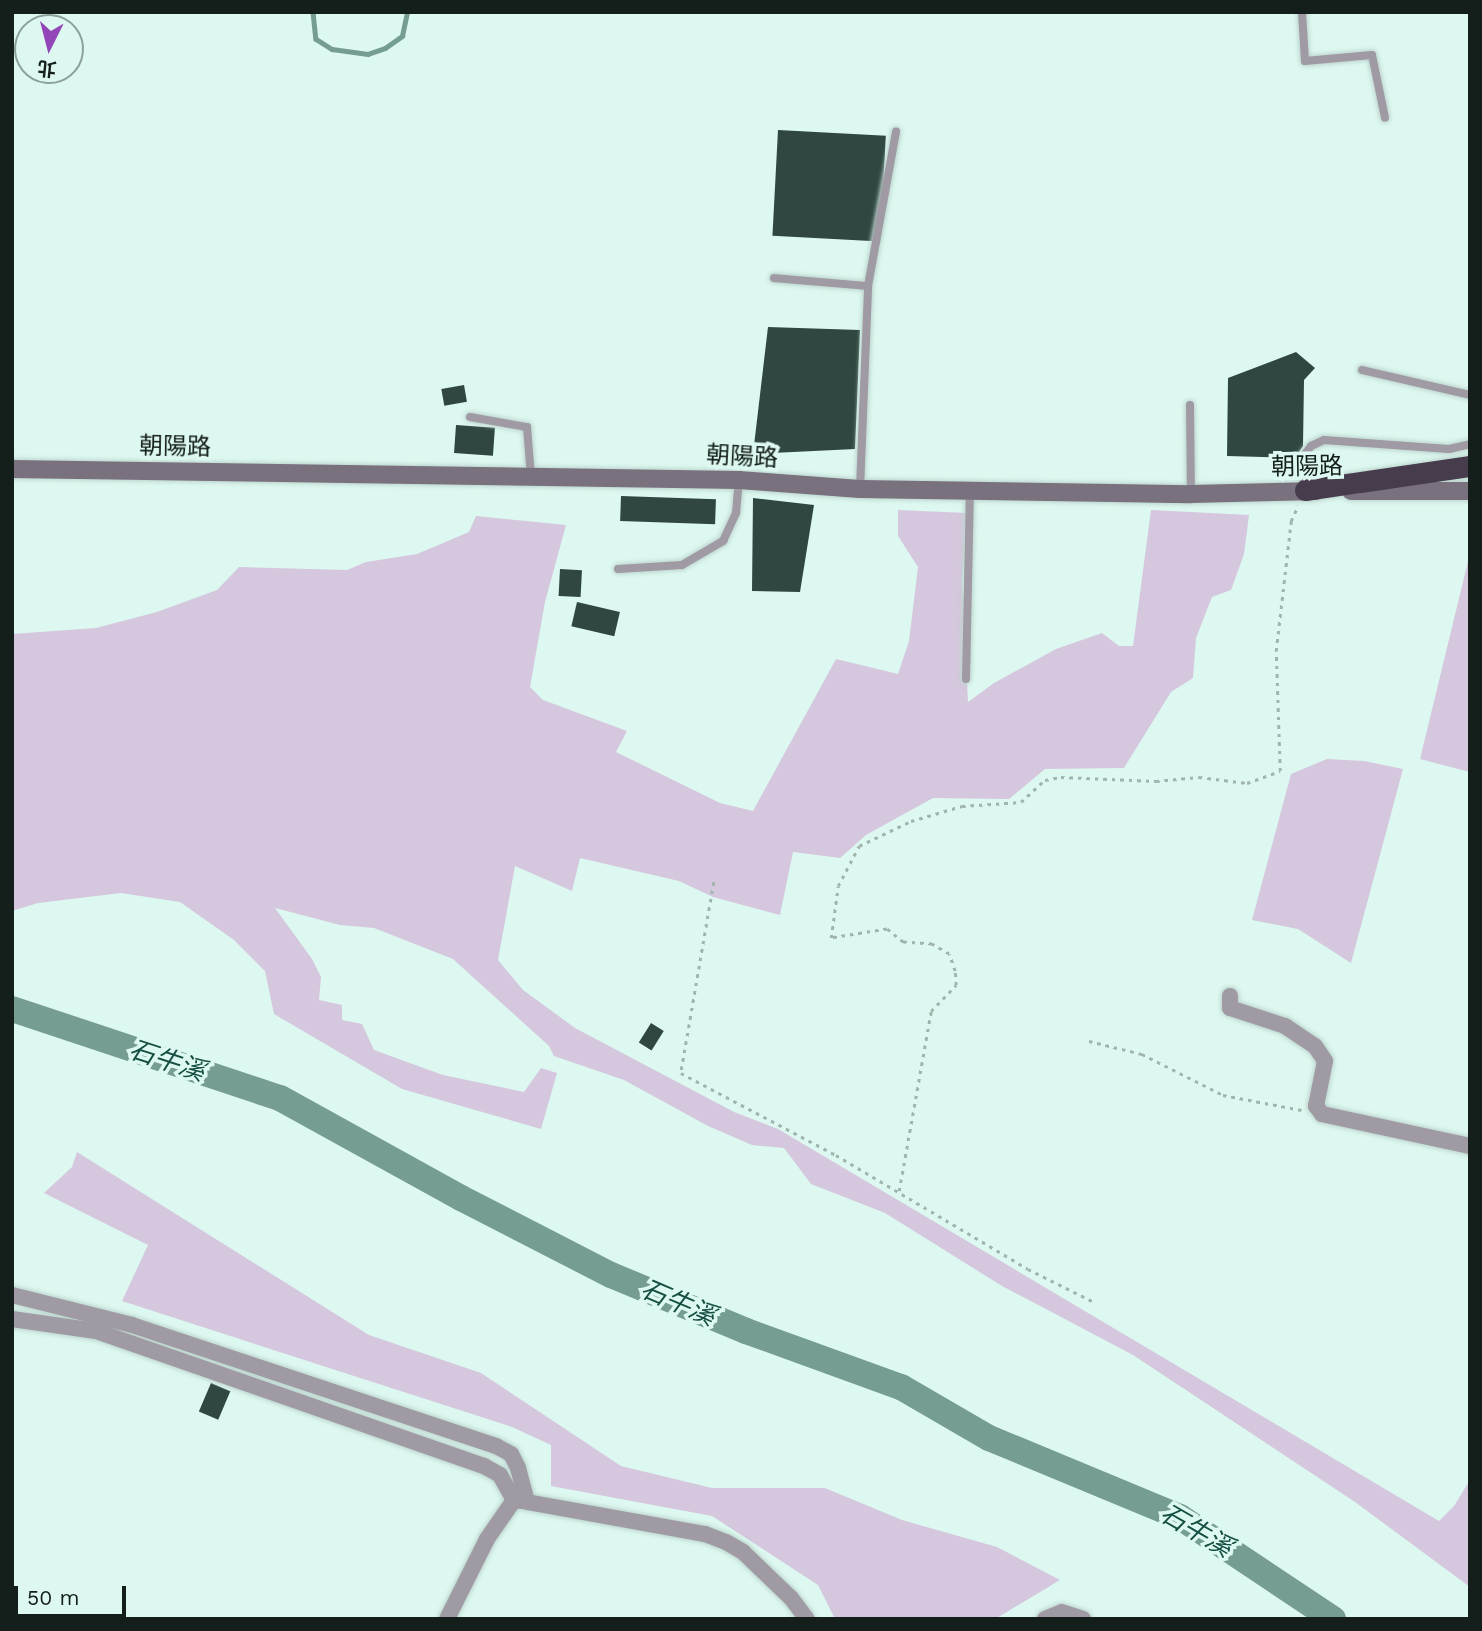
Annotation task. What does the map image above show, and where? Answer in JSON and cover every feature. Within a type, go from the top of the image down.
[{"type":"highway","points":[[1305,491],[1470,466]]},
{"type":"main road","name":"朝陽路","points":[[12,469],[739,480],[860,489],[970,491],[1191,494],[1470,491]]},
{"type":"street","points":[[1230,996],[1230,1008],[1285,1026],[1315,1046],[1325,1061],[1316,1106],[1322,1114],[1470,1146]]},
{"type":"street","points":[[12,1295],[132,1325],[496,1446],[511,1454],[518,1468],[521,1501],[487,1539],[447,1619]]},
{"type":"street","points":[[12,1318],[96,1331],[484,1465],[500,1475],[521,1501],[705,1534],[743,1552],[790,1598],[807,1619]]},
{"type":"street","points":[[1045,1619],[1062,1612],[1083,1619]]},
{"type":"lane","points":[[1302,12],[1305,61],[1372,55],[1385,118]]},
{"type":"lane","points":[[860,489],[868,286],[896,132]]},
{"type":"lane","points":[[774,278],[868,286]]},
{"type":"lane","points":[[1362,370],[1470,395]]},
{"type":"lane","points":[[1190,405],[1191,494]]},
{"type":"lane","points":[[470,416],[527,427],[531,477]]},
{"type":"lane","points":[[1305,491],[1301,459],[1311,446],[1324,440],[1422,449],[1449,449],[1470,444]]},
{"type":"lane","points":[[618,569],[682,565],[723,541],[736,513],[739,480]]},
{"type":"lane","points":[[966,679],[970,491]]},
{"type":"path","points":[[900,1191],[931,1011],[956,985],[955,971],[949,954],[932,944],[902,943],[887,929],[831,938],[838,886],[859,846],[911,821],[962,806],[1021,802],[1045,780],[1061,777],[1156,780],[1199,777],[1247,783],[1280,771],[1276,651],[1291,521],[1305,491]]},
{"type":"path","points":[[714,882],[681,1073],[900,1191],[1028,1269],[1092,1301]]},
{"type":"path","points":[[1089,1041],[1142,1054],[1223,1095],[1322,1114]]},
{"type":"shaded area","points":[[898,510],[967,513],[962,582],[968,702],[994,683],[1056,649],[1102,633],[1119,646],[1133,646],[1151,510],[1249,515],[1244,554],[1231,590],[1212,597],[1196,638],[1193,678],[1171,692],[1124,768],[1045,769],[1009,799],[933,798],[866,835],[840,858],[793,852],[780,915],[713,897],[679,881],[580,858],[572,891],[515,866],[498,960],[523,990],[575,1028],[734,1112],[778,1129],[1439,1521],[1454,1506],[1470,1480],[1470,1587],[1355,1502],[1133,1355],[1002,1286],[885,1213],[811,1184],[784,1148],[752,1145],[708,1126],[624,1080],[554,1056],[549,1046],[453,959],[374,928],[340,925],[275,908],[312,959],[321,977],[319,1000],[342,1005],[342,1020],[362,1024],[374,1050],[443,1075],[524,1092],[541,1068],[557,1073],[541,1129],[402,1089],[274,1014],[265,971],[234,940],[180,902],[121,893],[38,903],[12,911],[12,634],[96,628],[157,612],[217,590],[239,567],[347,570],[366,562],[417,554],[469,532],[476,516],[566,525],[545,602],[530,687],[543,700],[627,731],[616,752],[720,803],[753,811],[836,659],[898,674],[909,641],[918,567],[898,536]]},
{"type":"shaded area","points":[[1470,553],[1470,772],[1420,759]]},
{"type":"shaded area","points":[[1327,759],[1364,761],[1403,769],[1351,963],[1298,929],[1252,920],[1291,774]]},
{"type":"shaded area","points":[[77,1152],[369,1335],[481,1373],[621,1466],[712,1488],[825,1488],[902,1520],[997,1547],[1060,1580],[995,1619],[835,1619],[818,1585],[712,1516],[551,1486],[551,1445],[512,1427],[122,1301],[148,1245],[44,1193],[72,1167]]},
{"type":"building","points":[[778,130],[886,136],[880,242],[772,236]]},
{"type":"building","points":[[768,327],[860,330],[855,449],[753,454]]},
{"type":"building","points":[[1296,352],[1315,368],[1304,380],[1303,446],[1295,458],[1227,456],[1228,378]]},
{"type":"building","points":[[464,385],[467,402],[444,406],[441,389]]},
{"type":"building","points":[[456,425],[495,428],[493,456],[454,453]]},
{"type":"building","points":[[621,496],[716,499],[715,524],[620,521]]},
{"type":"building","points":[[753,498],[814,505],[800,592],[752,591]]},
{"type":"building","points":[[560,569],[582,570],[581,597],[559,596]]},
{"type":"building","points":[[577,602],[620,612],[614,636],[571,626]]},
{"type":"building","points":[[651,1023],[664,1031],[652,1050],[639,1043]]},
{"type":"building","points":[[211,1383],[230,1391],[218,1420],[199,1412]]},
{"type":"waterway","points":[[313,12],[316,39],[332,49],[368,54],[385,48],[402,36],[407,12]]},
{"type":"waterway","name":"石牛溪","points":[[12,1009],[280,1098],[461,1198],[611,1275],[746,1331],[901,1387],[989,1438],[1180,1517],[1333,1619]]}]
